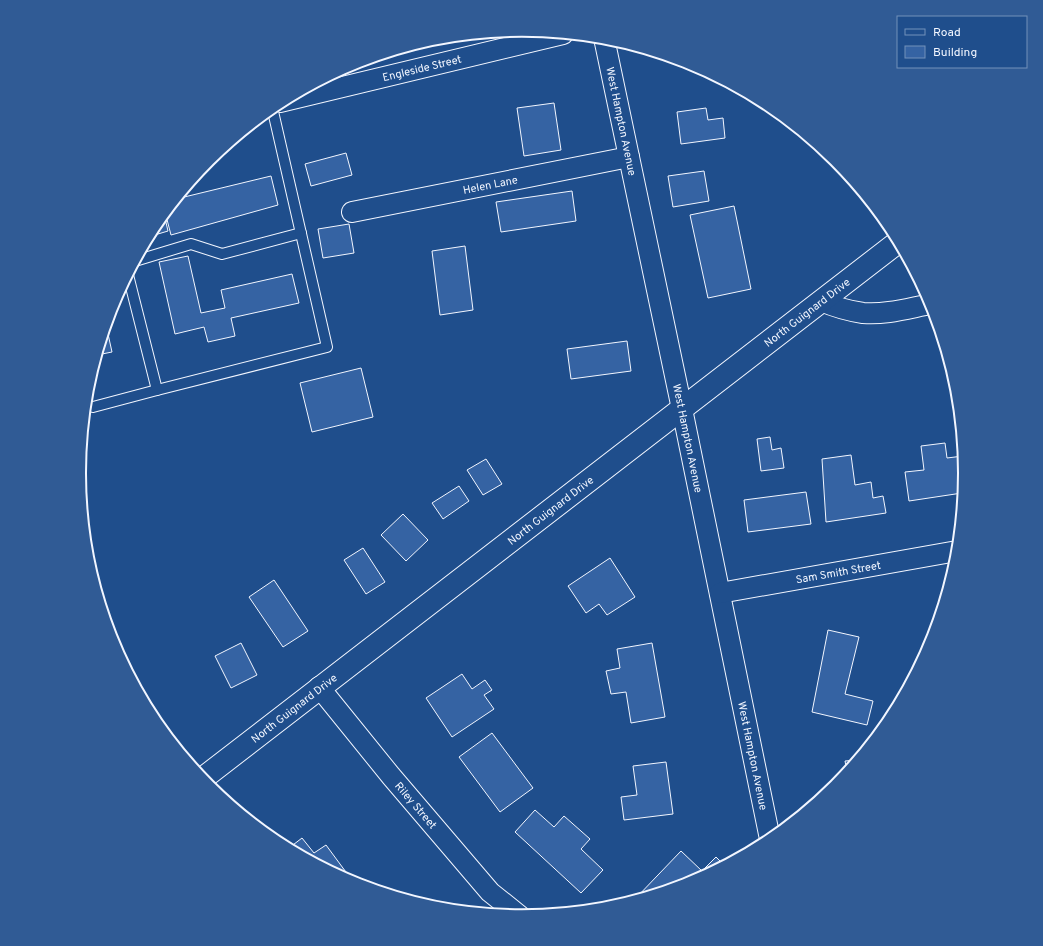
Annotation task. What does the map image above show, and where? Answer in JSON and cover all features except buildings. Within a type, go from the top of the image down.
[{"type":"highway","name":"North Guignard Drive","points":[[207,774],[893,246]]},
{"type":"street","name":"Engleside Street","points":[[301,97],[547,38]]},
{"type":"street","name":"West Hampton Avenue","points":[[606,45],[769,833]]},
{"type":"street","name":"Helen Lane","points":[[352,212],[629,157]]},
{"type":"street","points":[[822,301],[836,307],[863,313],[888,312],[924,305]]},
{"type":"street","name":"Sam Smith Street","points":[[720,593],[950,552]]},
{"type":"street","name":"Riley Street","points":[[319,687],[391,776],[490,892],[511,909]]},
{"type":"lane","points":[[93,407],[327,347],[274,114]]},
{"type":"lane","points":[[141,260],[191,244],[222,254],[301,233]]},
{"type":"lane","points":[[130,281],[157,390]]}]
